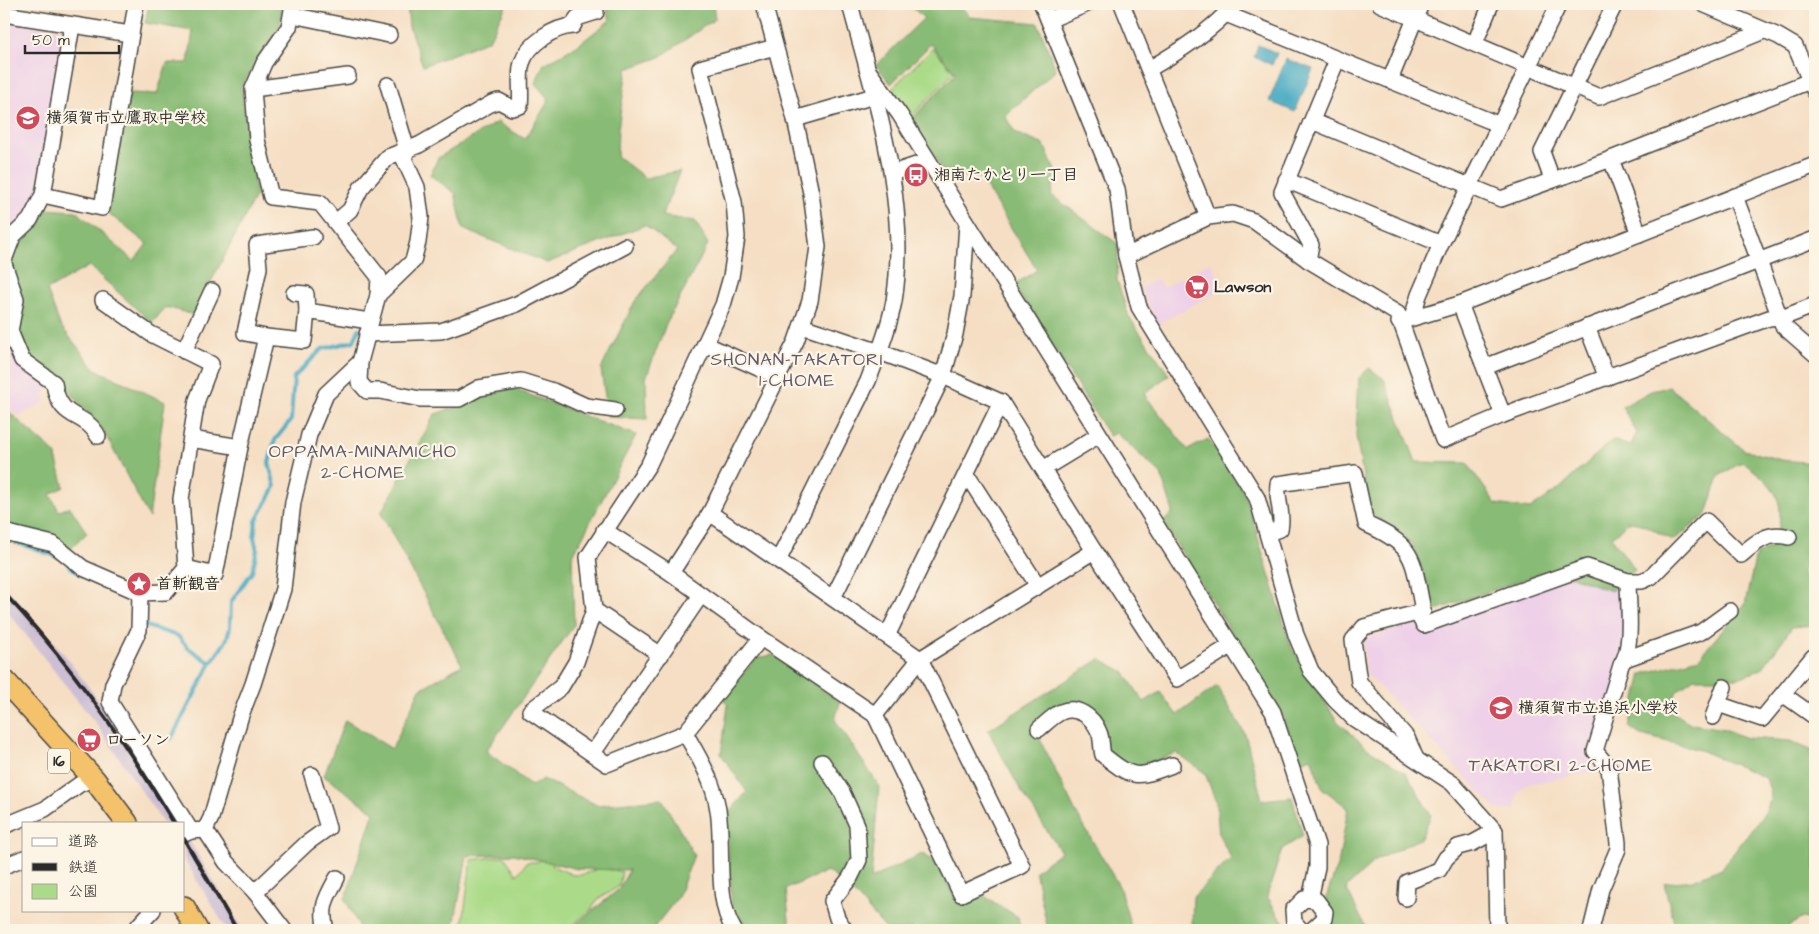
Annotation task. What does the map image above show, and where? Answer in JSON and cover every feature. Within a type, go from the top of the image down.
[{"type":"highway","name":"16","points":[[4,680],[117,821]]},
{"type":"highway","name":"16","points":[[4,700],[87,782]]},
{"type":"highway","points":[[185,909],[197,930]]},
{"type":"highway","points":[[174,912],[185,930]]},
{"type":"street","points":[[43,196],[102,208],[136,4]]},
{"type":"street","points":[[336,222],[350,210],[361,188],[388,157],[419,146],[492,103],[499,101],[512,108],[520,106],[522,62],[536,43],[562,26],[573,26],[577,18],[596,12],[591,4]]},
{"type":"street","points":[[671,573],[710,514],[802,326],[810,301],[818,247],[811,193],[795,119],[774,47],[764,4]]},
{"type":"street","points":[[779,560],[868,380],[880,352],[894,302],[897,256],[892,173],[850,4]]},
{"type":"street","points":[[1042,4],[1117,190],[1126,256],[1138,307],[1257,498],[1296,635],[1311,671],[1334,700],[1353,718],[1452,783],[1495,831],[1497,930]]},
{"type":"street","points":[[1049,20],[1087,4]]},
{"type":"street","points":[[1122,4],[1208,217]]},
{"type":"street","points":[[1380,4],[1599,97],[1764,31]]},
{"type":"street","points":[[1390,80],[1421,4]]},
{"type":"street","points":[[1475,43],[1491,4]]},
{"type":"street","points":[[1406,320],[1441,244],[1559,4]]},
{"type":"street","points":[[1552,179],[1542,152],[1615,4]]},
{"type":"street","points":[[1312,121],[1501,199],[1814,84],[1795,46],[1703,4]]},
{"type":"street","points":[[389,35],[292,9],[289,27],[264,63],[253,88],[257,140],[271,197],[320,203],[379,277],[378,295],[360,362],[359,382],[367,391],[380,391],[420,399],[458,400],[479,388],[521,381],[554,391],[586,406],[615,410]]},
{"type":"street","points":[[1149,69],[1178,52],[1231,9],[1336,60],[1390,80],[1500,126]]},
{"type":"street","points":[[11,11],[72,26],[130,34]]},
{"type":"street","points":[[72,26],[43,196],[30,220],[13,236],[4,262],[16,299],[10,331],[22,360],[54,383],[56,396],[64,410],[88,425],[98,436]]},
{"type":"street","points":[[761,638],[685,733],[607,764],[530,711],[561,687],[576,662],[594,610],[588,557],[649,464],[726,296],[737,237],[734,202],[700,68],[774,47]]},
{"type":"street","points":[[1308,260],[1310,245],[1282,192],[1336,60]]},
{"type":"street","points":[[867,69],[928,161],[1273,712],[1316,845],[1317,867],[1310,899]]},
{"type":"street","points":[[253,88],[348,76]]},
{"type":"street","points":[[378,295],[413,261],[418,242],[420,218],[417,187],[404,159],[407,150],[388,85]]},
{"type":"street","points":[[795,119],[874,96]]},
{"type":"street","points":[[1611,159],[1639,234]]},
{"type":"street","points":[[892,173],[928,161]]},
{"type":"street","points":[[1406,320],[1460,304],[1815,165]]},
{"type":"street","points":[[1286,180],[1441,244]]},
{"type":"street","points":[[1735,196],[1783,326],[1815,354]]},
{"type":"street","points":[[1126,256],[1208,217],[1233,214],[1254,221],[1308,260],[1406,320],[1442,440],[1503,415],[1769,318],[1815,305]]},
{"type":"street","points":[[833,598],[943,376],[955,334],[962,296],[967,224]]},
{"type":"street","points":[[294,293],[306,294],[307,311],[304,341],[245,333],[259,268],[258,245],[313,237]]},
{"type":"street","points":[[1485,367],[1815,238]]},
{"type":"street","points":[[307,311],[368,328],[441,331],[517,304],[625,246]]},
{"type":"street","points":[[184,351],[212,291]]},
{"type":"street","points":[[4,532],[53,544],[83,568],[140,593],[166,592],[186,568],[181,499],[197,400],[211,364],[151,334],[103,300]]},
{"type":"street","points":[[1460,304],[1503,415]]},
{"type":"street","points":[[802,326],[880,352],[943,376],[1001,402],[1177,679],[1232,645]]},
{"type":"street","points":[[1587,327],[1607,378]]},
{"type":"street","points":[[186,568],[215,575],[240,447],[266,337]]},
{"type":"street","points":[[705,344],[778,377]]},
{"type":"street","points":[[193,832],[211,818],[240,714],[253,684],[283,589],[293,502],[308,435],[326,394],[360,362]]},
{"type":"street","points":[[887,636],[1001,402]]},
{"type":"street","points":[[1043,469],[1099,435]]},
{"type":"street","points":[[191,439],[240,447]]},
{"type":"street","points":[[1267,533],[1280,529],[1282,520],[1276,496],[1278,484],[1355,473],[1366,524],[1399,541],[1406,549],[1413,562],[1423,610],[1364,627],[1353,640],[1359,682],[1407,738],[1416,759]]},
{"type":"street","points":[[967,475],[1038,586]]},
{"type":"street","points":[[604,530],[671,573],[761,638],[875,715],[961,894],[1022,866],[920,659],[710,514]]},
{"type":"street","points":[[1416,613],[1424,625],[1587,567],[1628,581],[1642,581],[1650,577],[1706,521],[1742,555],[1758,539],[1780,534],[1789,537]]},
{"type":"street","points":[[875,715],[920,659],[1094,551]]},
{"type":"street","points":[[1625,660],[1628,638],[1628,581]]},
{"type":"street","points":[[140,593],[139,630],[113,684],[110,702],[193,832],[255,892],[284,930]]},
{"type":"street","points":[[593,753],[700,595]]},
{"type":"street","points":[[594,610],[661,655]]},
{"type":"street","points":[[1591,930],[1601,889],[1618,849],[1609,768],[1595,751],[1621,665],[1625,660],[1700,632],[1730,611]]},
{"type":"street","points":[[1724,686],[1716,711],[1762,718],[1784,695],[1813,657],[1815,658]]},
{"type":"street","points":[[1784,695],[1815,718]]},
{"type":"street","points":[[1039,728],[1060,712],[1072,709],[1082,712],[1094,723],[1100,733],[1102,755],[1118,768],[1134,776],[1146,776],[1172,765]]},
{"type":"street","points":[[685,733],[705,767],[718,809],[725,904],[734,930]]},
{"type":"street","points":[[822,762],[842,792],[857,825],[859,860],[850,878],[832,901],[836,918],[845,930]]},
{"type":"street","points":[[255,892],[307,844],[328,828],[312,775]]},
{"type":"street","points":[[4,826],[45,809],[87,782]]},
{"type":"street","points":[[1406,898],[1407,882],[1439,870],[1446,858],[1458,847],[1473,843],[1495,831]]},
{"type":"street","points":[[4,866],[22,859]]},
{"type":"street","points":[[326,930],[324,902],[337,878]]},
{"type":"street","points":[[1301,930],[1294,922],[1293,910],[1304,899],[1316,900],[1325,912],[1324,919],[1312,930]]},
{"type":"street","points":[[140,930],[139,925],[151,912]]},
{"type":"shaded area","name":"横須賀市立鷹取中学校","points":[[4,20],[58,29],[65,38],[38,197],[4,250]]},
{"type":"shaded area","points":[[1210,262],[1224,288],[1158,324],[1140,288],[1158,279],[1162,288]]},
{"type":"shaded area","points":[[4,277],[52,386],[42,395],[46,401],[19,416],[11,411],[4,392]]},
{"type":"shaded area","name":"横須賀市立追浜小学校","points":[[1589,570],[1624,583],[1625,639],[1597,765],[1594,772],[1527,784],[1518,793],[1514,810],[1497,810],[1367,674],[1363,642],[1367,638]]},
{"type":"shaded area","points":[[4,586],[64,654],[110,716],[152,777],[178,822],[162,822],[97,725],[4,607]]},
{"type":"shaded area","points":[[187,837],[243,930],[227,930],[185,861],[185,838]]},
{"type":"green space","points":[[149,4],[283,4],[280,25],[241,87],[256,195],[194,315],[166,307],[152,323],[89,266],[47,290],[60,325],[95,369],[165,402],[149,518],[103,430],[59,379],[27,357],[15,333],[9,263],[18,240],[34,226],[44,209],[76,211],[134,261],[147,244],[108,213],[129,93],[157,94],[167,63],[188,63],[193,31],[145,23]]},
{"type":"green space","points":[[407,4],[507,4],[489,40],[423,66],[409,27]]},
{"type":"green space","points":[[605,4],[713,4],[715,19],[660,57],[627,69],[618,129],[617,156],[645,178],[680,171],[662,216],[695,221],[708,244],[666,324],[646,378],[647,419],[608,417],[601,369],[635,301],[677,250],[645,225],[547,263],[463,229],[455,193],[430,175],[438,158],[497,122],[525,139],[549,100],[535,83],[544,64],[577,46],[610,20]]},
{"type":"green space","points":[[908,4],[959,4],[970,17],[1038,23],[1056,70],[1005,116],[1015,133],[1044,145],[1056,173],[1051,195],[1118,244],[1117,280],[1129,317],[1169,375],[1144,394],[1188,450],[1208,439],[1245,495],[1292,649],[1338,722],[1367,748],[1406,773],[1431,815],[1421,838],[1376,860],[1346,888],[1367,930],[1324,930],[1331,922],[1330,907],[1326,898],[1339,860],[1348,808],[1322,788],[1311,757],[1298,762],[1281,712],[1163,522],[1173,512],[1161,474],[1116,433],[1109,436],[1014,285],[1037,270],[980,177],[945,174],[911,120],[956,73],[931,44],[891,84],[876,65],[924,18]]},
{"type":"green space","points":[[933,48],[954,72],[911,117],[891,89]]},
{"type":"green space","points":[[1369,368],[1384,379],[1416,462],[1467,463],[1496,504],[1530,509],[1559,489],[1612,440],[1630,446],[1637,433],[1622,407],[1651,391],[1669,387],[1744,450],[1781,460],[1815,463],[1815,566],[1801,571],[1815,588],[1815,625],[1792,627],[1762,669],[1738,678],[1694,678],[1677,691],[1669,710],[1692,724],[1724,729],[1746,738],[1790,741],[1815,752],[1815,921],[1802,918],[1783,930],[1676,930],[1664,883],[1693,880],[1722,868],[1767,810],[1771,794],[1766,778],[1700,750],[1641,735],[1629,727],[1642,674],[1699,658],[1745,604],[1756,555],[1774,545],[1778,530],[1780,507],[1772,488],[1764,479],[1742,462],[1719,476],[1707,514],[1674,540],[1642,524],[1627,522],[1612,538],[1635,570],[1611,591],[1577,578],[1548,571],[1436,610],[1413,545],[1369,511],[1356,436],[1359,378]]},
{"type":"green space","points":[[511,388],[636,435],[572,557],[574,625],[486,751],[532,786],[543,779],[597,805],[662,799],[694,855],[678,897],[652,930],[569,930],[619,889],[629,870],[578,869],[514,854],[467,856],[453,930],[361,930],[345,899],[374,812],[324,776],[345,720],[392,749],[420,689],[462,665],[381,513],[435,414]]},
{"type":"green space","points":[[4,396],[10,413],[55,453],[64,487],[50,494],[59,511],[70,507],[87,533],[70,550],[57,537],[4,528]]},
{"type":"green space","points":[[773,655],[840,702],[835,720],[879,786],[871,879],[923,853],[941,869],[959,905],[981,894],[1018,917],[1021,930],[913,930],[910,928],[887,930],[851,890],[827,871],[786,889],[790,930],[741,930],[732,908],[726,816],[747,792],[721,754],[728,705],[722,698],[757,658]]},
{"type":"green space","points":[[1100,659],[1124,672],[1144,702],[1160,692],[1177,715],[1217,686],[1245,734],[1262,800],[1292,797],[1303,836],[1282,849],[1267,896],[1279,916],[1291,930],[1201,930],[1192,923],[1193,897],[1231,858],[1219,835],[1216,802],[1205,773],[1176,753],[1132,769],[1106,749],[1102,720],[1067,704],[1033,725],[1075,811],[1119,886],[1132,930],[1048,930],[1035,871],[1061,852],[1020,789],[988,730]]},
{"type":"green space","points":[[504,856],[517,875],[527,862],[538,862],[544,858],[552,863],[552,866],[573,875],[581,875],[600,868],[622,872],[619,886],[597,900],[591,910],[566,930],[462,930],[471,860]]},
{"type":"water","points":[[1258,45],[1277,53],[1272,65],[1254,57]]},
{"type":"water","points":[[1286,59],[1313,69],[1295,112],[1269,101]]},
{"type":"waterway","points":[[171,739],[211,663],[226,641],[230,628],[231,602],[252,572],[257,550],[254,538],[256,521],[275,487],[269,463],[275,440],[291,420],[294,377],[322,349],[354,341],[359,329]]},
{"type":"waterway","points":[[15,542],[58,557]]},
{"type":"waterway","points":[[69,566],[82,575]]},
{"type":"waterway","points":[[109,587],[135,602]]},
{"type":"waterway","points":[[145,623],[146,626],[178,636],[188,648],[211,663]]},
{"type":"railway","points":[[4,593],[28,619],[95,703],[136,762],[173,822]]},
{"type":"railway","points":[[185,841],[237,930]]},
{"type":"place","name":"横須賀市立鷹取中学校","points":[[28,118]]},
{"type":"place","name":"湘南たかとり一丁目","points":[[916,175]]},
{"type":"place","name":"Lawson","points":[[1197,287]]},
{"type":"place","name":"首斬観音","points":[[139,584]]},
{"type":"place","name":"横須賀市立追浜小学校","points":[[1501,708]]},
{"type":"place","name":"ローソン","points":[[89,740]]},
{"type":"district","name":"SHONAN-TAKATORI 1-CHOME","points":[[797,369]]},
{"type":"district","name":"OPPAMA-MINAMICHO 2-CHOME","points":[[363,461]]},
{"type":"district","name":"TAKATORI 2-CHOME","points":[[1561,765]]}]
